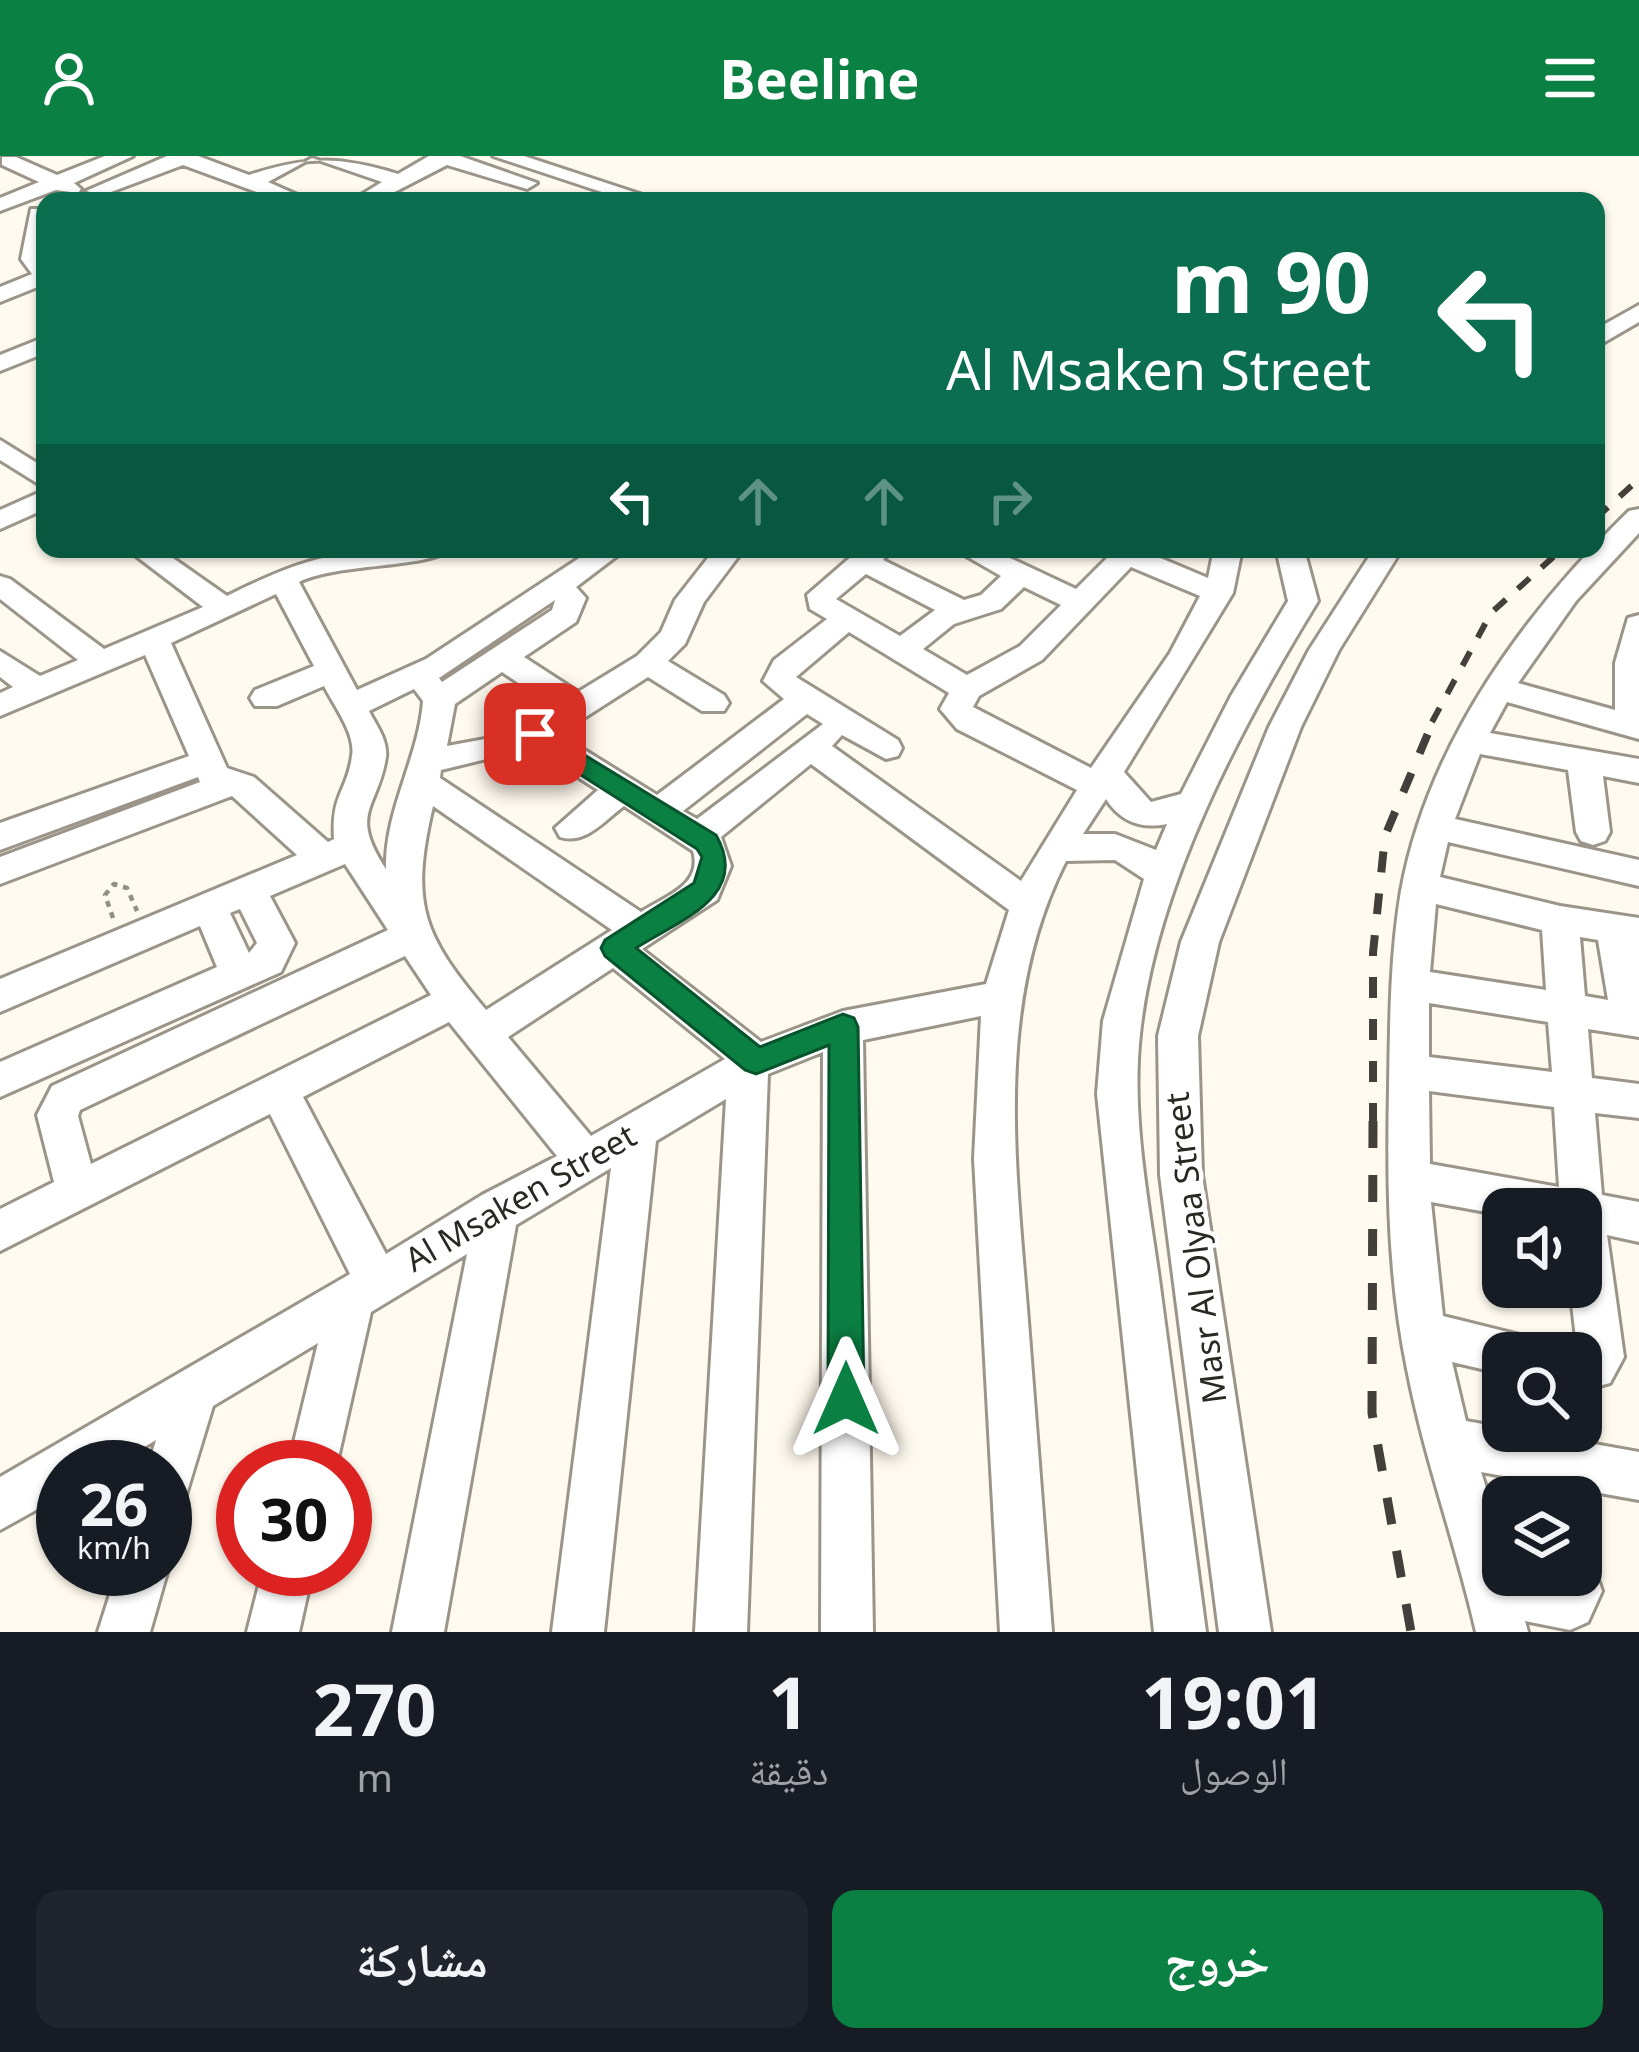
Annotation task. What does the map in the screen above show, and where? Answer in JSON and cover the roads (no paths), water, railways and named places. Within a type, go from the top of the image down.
[{"type":"street","points":[[0,206],[123,156]]},
{"type":"street","points":[[234,192],[304,156]]},
{"type":"street","points":[[321,156],[400,181]]},
{"type":"street","points":[[566,175],[599,156]]},
{"type":"street","points":[[93,192],[182,157],[274,192]]},
{"type":"street","points":[[379,192],[442,157],[501,160],[566,175],[605,192]]},
{"type":"street","points":[[501,160],[567,192]]},
{"type":"street","points":[[11,161],[70,192]]},
{"type":"street","points":[[0,227],[36,215]]},
{"type":"street","points":[[36,225],[26,246],[36,264]]},
{"type":"street","points":[[0,296],[36,280]]},
{"type":"street","points":[[1605,334],[1639,312]]},
{"type":"street","points":[[0,331],[36,346]]},
{"type":"street","points":[[0,364],[36,348]]},
{"type":"street","points":[[0,448],[36,474]]},
{"type":"street","points":[[0,480],[36,474]]},
{"type":"street","points":[[0,521],[36,503]]},
{"type":"street","points":[[1605,553],[1639,517]]},
{"type":"street","points":[[154,558],[225,609]]},
{"type":"street","points":[[0,704],[225,609],[283,579],[355,558]]},
{"type":"street","points":[[409,937],[403,860],[422,771],[429,688],[599,558]]},
{"type":"street","points":[[422,771],[535,734],[580,710],[647,663],[674,637],[690,600],[723,558]]},
{"type":"street","points":[[867,558],[821,595],[825,609],[967,688]]},
{"type":"street","points":[[876,558],[963,612]]},
{"type":"street","points":[[987,558],[1081,603]]},
{"type":"street","points":[[1115,558],[1081,603],[1031,653],[967,688],[957,703],[960,716],[1101,777],[1126,806],[1144,815],[1164,814],[1196,801]]},
{"type":"street","points":[[1134,558],[1218,593]]},
{"type":"street","points":[[1026,1632],[993,1134],[1003,998],[1029,904],[1055,849],[1218,593],[1228,558]]},
{"type":"street","points":[[1293,558],[1304,601],[1345,616]]},
{"type":"street","name":"Masr Al Olyaa Street","points":[[1245,1632],[1181,1175],[1178,1036],[1200,942],[1285,727],[1382,558]]},
{"type":"street","points":[[1574,1596],[1570,1604],[1497,1610],[1450,1442],[1423,1334],[1408,1179],[1410,984],[1420,886],[1436,827],[1472,742],[1552,608],[1600,558]]},
{"type":"street","points":[[901,651],[935,622],[991,602],[1021,574]]},
{"type":"street","points":[[283,579],[368,740],[369,757],[338,851]]},
{"type":"street","points":[[0,585],[101,662]]},
{"type":"street","points":[[351,706],[429,688],[502,657],[565,614],[571,598],[557,586]]},
{"type":"street","name":"Masr Al Olyaa Street","points":[[1180,1632],[1119,1134],[1121,1024],[1133,963],[1196,801],[1248,692],[1304,601]]},
{"type":"street","points":[[844,620],[780,674],[784,686],[886,748]]},
{"type":"street","points":[[1500,689],[1636,727],[1629,673],[1639,626]]},
{"type":"street","points":[[154,639],[219,772],[338,851],[584,1159]]},
{"type":"street","points":[[502,657],[580,710]]},
{"type":"street","points":[[0,661],[36,689]]},
{"type":"street","points":[[647,663],[713,703]]},
{"type":"street","points":[[266,698],[332,671]]},
{"type":"street","points":[[659,811],[805,699]]},
{"type":"street","points":[[698,837],[842,721]]},
{"type":"street","points":[[482,1033],[704,890],[714,874],[715,857],[698,837],[535,734]]},
{"type":"street","points":[[1472,742],[1639,771]]},
{"type":"street","points":[[810,747],[1029,904]]},
{"type":"street","points":[[1584,761],[1593,832]]},
{"type":"street","points":[[422,771],[628,940],[752,1063],[721,1632]]},
{"type":"street","points":[[0,837],[219,772]]},
{"type":"street","points":[[0,871],[219,772]]},
{"type":"street","points":[[572,828],[623,789]]},
{"type":"street","points":[[1436,827],[1639,873]]},
{"type":"street","points":[[1055,849],[1125,846],[1142,854],[1165,878]]},
{"type":"street","points":[[0,996],[338,851]]},
{"type":"street","points":[[1410,984],[1634,1021],[1627,931],[1420,886]]},
{"type":"street","points":[[78,1192],[57,1115],[66,1098],[260,979],[276,944],[248,889]]},
{"type":"street","points":[[209,906],[260,979]]},
{"type":"street","points":[[1560,920],[1578,1188]]},
{"type":"street","points":[[0,1081],[260,979],[409,937]]},
{"type":"street","name":"Al Msaken Street","points":[[110,1440],[752,1063],[843,1027],[917,1007],[1003,998]]},
{"type":"street","points":[[0,1231],[455,1000]]},
{"type":"street","points":[[1121,1024],[1178,1036]]},
{"type":"street","points":[[843,1027],[848,1632]]},
{"type":"street","points":[[1409,1071],[1639,1101]]},
{"type":"street","points":[[278,1090],[364,1288],[320,1440]]},
{"type":"street","points":[[578,1632],[637,1127]]},
{"type":"street","points":[[1408,1179],[1482,1200]]},
{"type":"street","points":[[418,1632],[497,1209]]},
{"type":"street","points":[[1602,1225],[1639,1222]]},
{"type":"street","points":[[1423,1334],[1482,1347]]},
{"type":"street","points":[[180,1440],[195,1388]]},
{"type":"street","points":[[1450,1442],[1639,1476]]},
{"type":"street","name":"Al Msaken Street","points":[[0,1505],[36,1484]]},
{"type":"street","points":[[124,1632],[134,1596]]},
{"type":"street","points":[[273,1632],[282,1596]]},
{"type":"railway","points":[[1605,510],[1639,479]]},
{"type":"railway","points":[[1432,722],[1491,613],[1552,558]]},
{"type":"railway","points":[[1373,1121],[1373,953],[1385,836],[1434,719]]},
{"type":"railway","points":[[1373,1121],[1372,1413],[1411,1632]]}]
